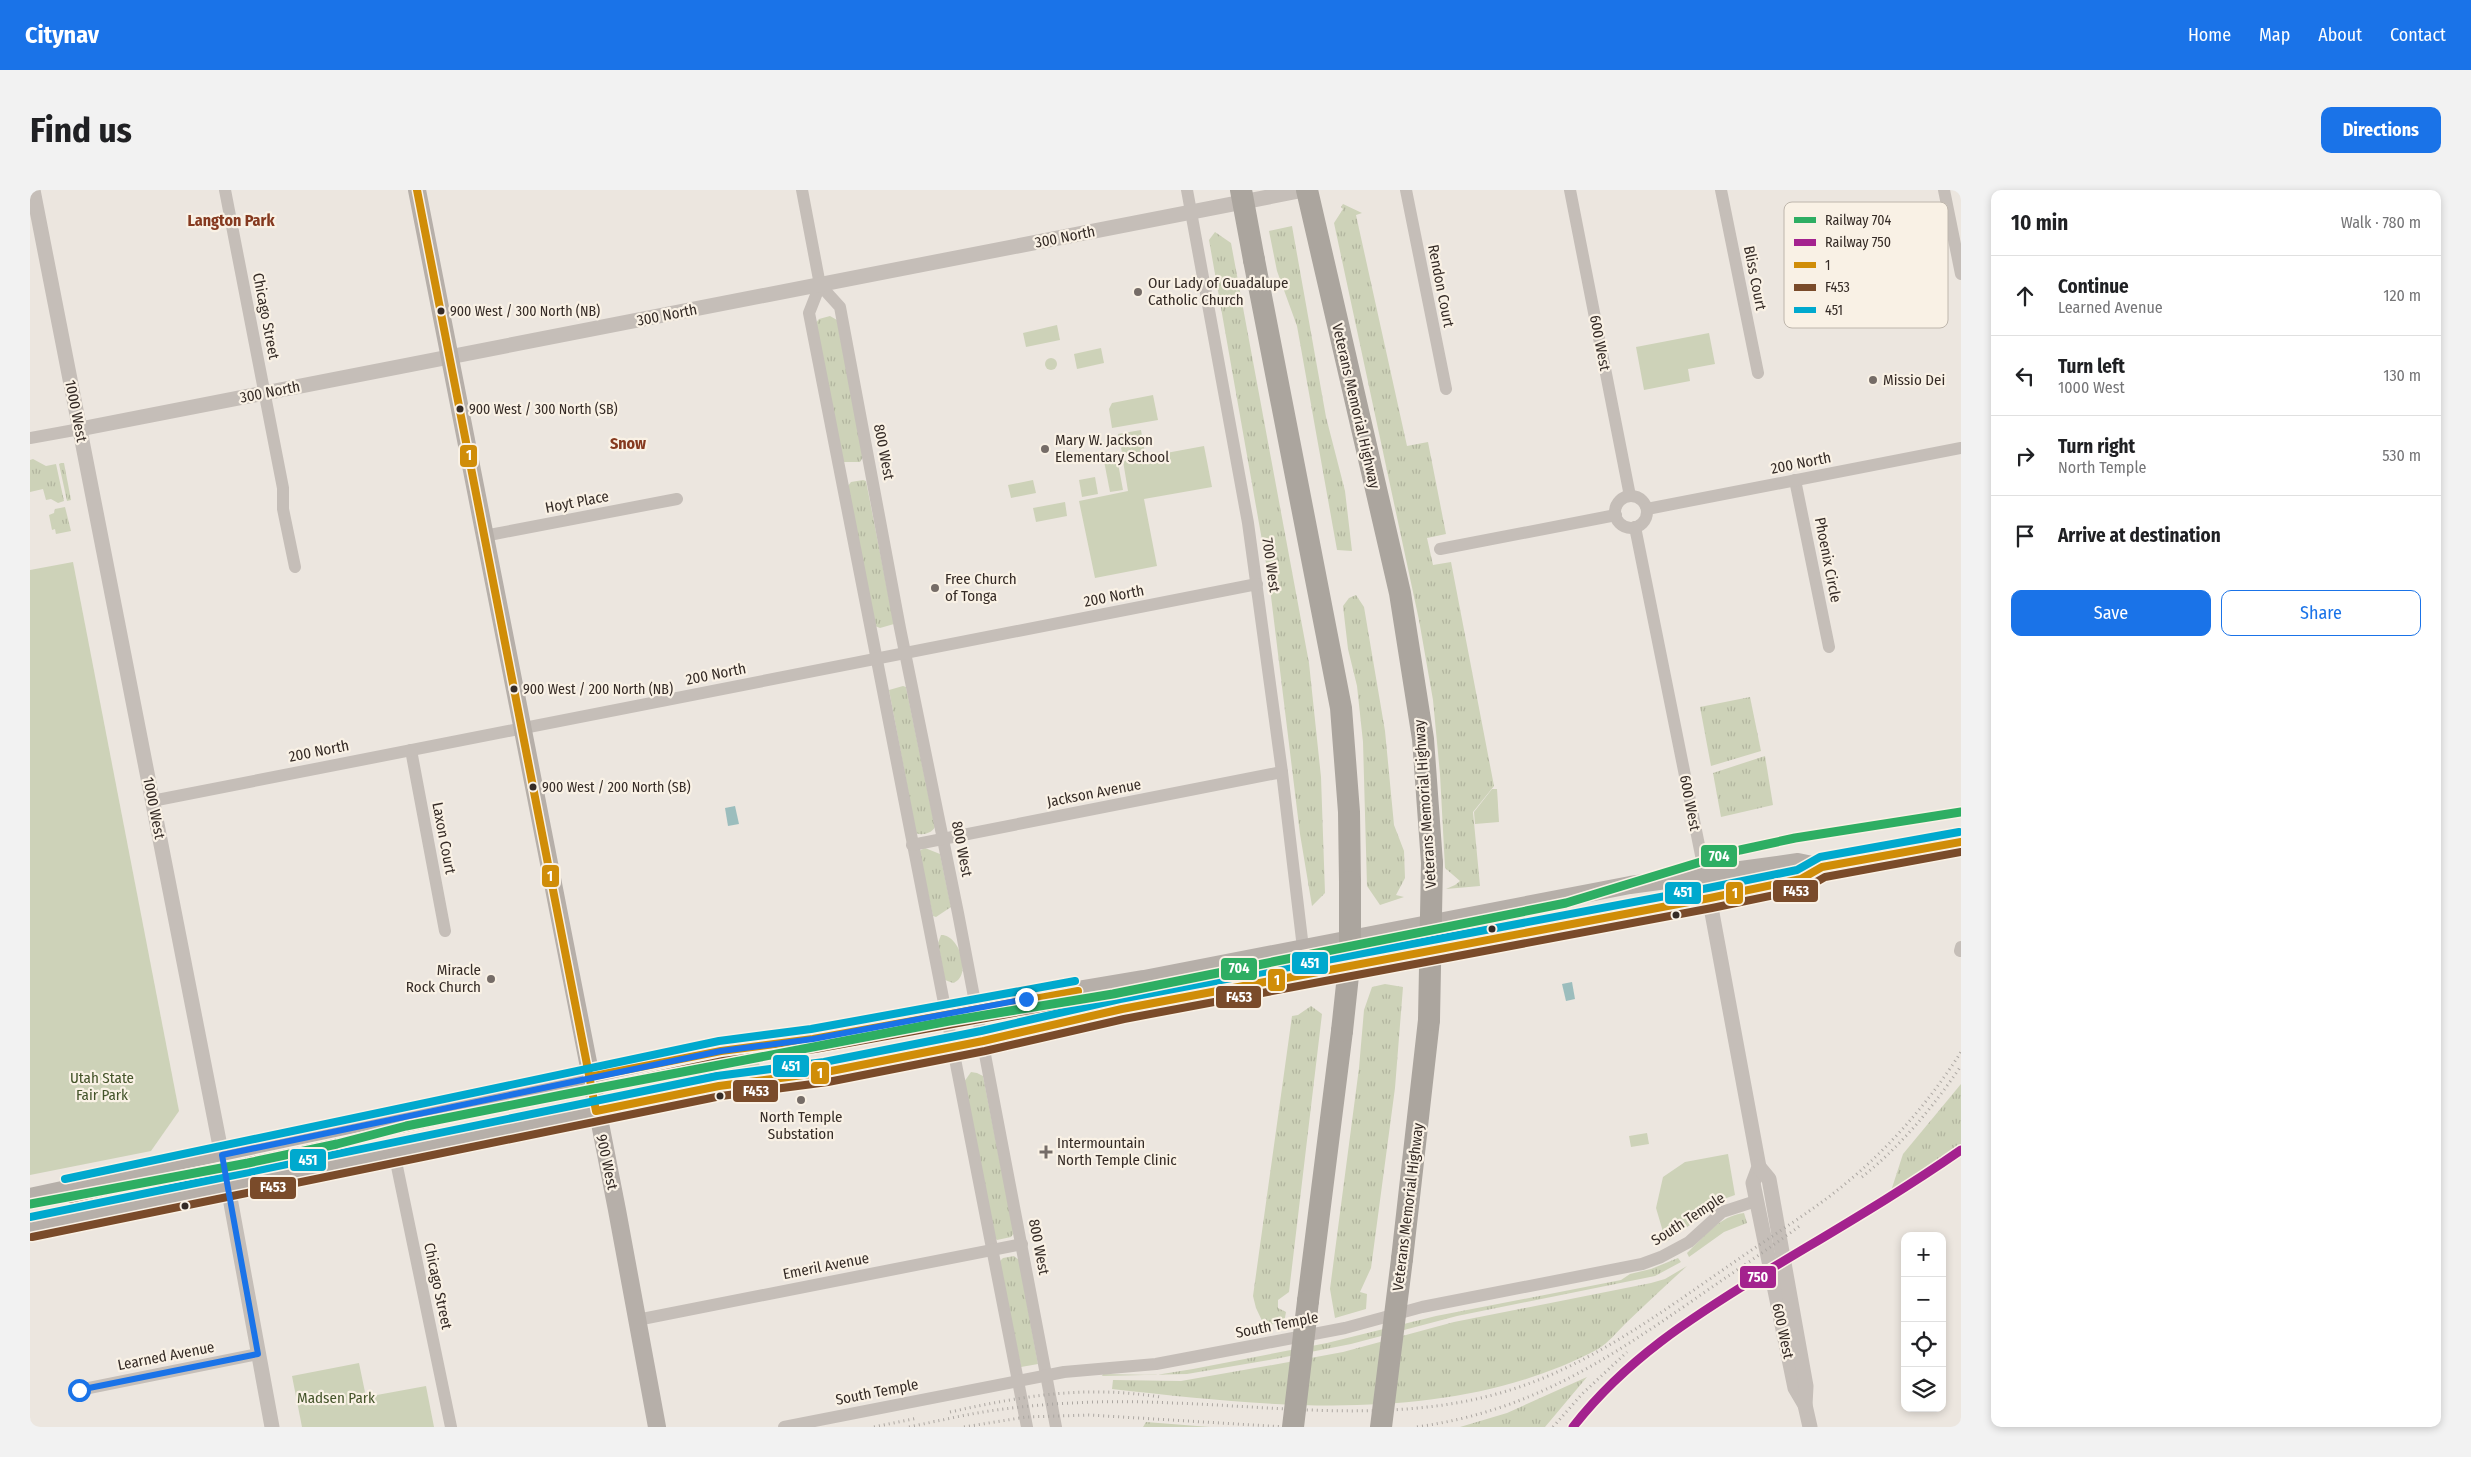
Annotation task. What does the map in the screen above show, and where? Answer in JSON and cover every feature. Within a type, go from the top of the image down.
[{"type":"highway","points":[[1242,190],[1341,708],[1349,812],[1350,957],[1293,1427]]},
{"type":"highway","name":"Veterans Memorial Highway","points":[[1305,190],[1400,594],[1423,739],[1432,863],[1429,1020],[1381,1427]]},
{"type":"main road","name":"900 West","points":[[417,190],[657,1427]]},
{"type":"main road","points":[[30,1227],[718,1086],[826,1072],[983,1041],[1036,1027],[1140,1006],[1463,943],[1710,898],[1801,879],[1822,867],[1956,842]]},
{"type":"main road","points":[[30,1197],[222,1155],[392,1121],[589,1077],[721,1051],[813,1039],[977,1007],[1144,980],[1630,885],[1798,862],[1822,867]]},
{"type":"street","name":"1000 West","points":[[33,190],[222,1155],[272,1427]]},
{"type":"street","name":"Chicago Street","points":[[225,190],[283,488],[283,509],[294,567]]},
{"type":"street","points":[[802,190],[820,285],[810,313],[878,659],[912,845],[948,1013],[992,1250],[1028,1427]]},
{"type":"street","name":"700 West","points":[[1187,190],[1234,438],[1257,584],[1303,948]]},
{"type":"street","name":"300 North","points":[[30,438],[1305,190]]},
{"type":"street","name":"Rendon Court","points":[[1406,190],[1446,389]]},
{"type":"street","name":"600 West","points":[[1570,190],[1630,496]]},
{"type":"street","name":"Bliss Court","points":[[1722,190],[1758,373]]},
{"type":"street","points":[[1948,210],[1961,274]]},
{"type":"street","name":"800 West","points":[[820,285],[840,307],[905,653],[977,1007],[1056,1427]]},
{"type":"street","name":"200 North","points":[[1647,509],[1961,448]]},
{"type":"street","name":"Phoenix Circle","points":[[1795,480],[1829,647]]},
{"type":"street","points":[[1630,496],[1639,498],[1647,509],[1644,522],[1635,527],[1624,526],[1616,515],[1620,501],[1630,496]]},
{"type":"street","name":"Hoyt Place","points":[[484,536],[677,499]]},
{"type":"street","points":[[1440,549],[1616,515]]},
{"type":"street","name":"600 West","points":[[1635,527],[1710,898],[1759,1167],[1753,1183],[1756,1201],[1795,1388],[1805,1405]]},
{"type":"street","name":"200 North","points":[[152,801],[1257,584]]},
{"type":"street","name":"Laxon Court","points":[[411,750],[445,931]]},
{"type":"street","name":"Jackson Avenue","points":[[912,845],[1282,772]]},
{"type":"street","name":"Chicago Street","points":[[394,1152],[451,1427]]},
{"type":"street","name":"600 West","points":[[1759,1167],[1770,1179],[1806,1386],[1805,1405],[1809,1427]]},
{"type":"street","name":"South Temple","points":[[784,1427],[1086,1369],[1156,1364],[1261,1345],[1345,1328],[1422,1307],[1642,1264],[1662,1257],[1684,1245],[1722,1212],[1756,1201]]},
{"type":"street","name":"Emeril Avenue","points":[[637,1320],[1022,1244]]},
{"type":"street","name":"Learned Avenue","points":[[79,1390],[258,1354]]},
{"type":"green space","points":[[1343,204],[1362,213],[1356,215],[1407,446],[1428,442],[1446,534],[1427,538],[1433,565],[1451,562],[1494,786],[1473,812],[1480,886],[1446,889],[1460,881],[1445,868],[1440,774],[1433,700],[1419,620],[1334,223],[1343,209],[1341,207]]},
{"type":"green space","points":[[1292,226],[1326,417],[1345,491],[1352,551],[1337,550],[1297,326],[1277,271],[1269,231]]},
{"type":"green space","points":[[1215,232],[1231,243],[1309,663],[1321,777],[1325,893],[1312,906],[1300,834],[1269,580],[1209,240]]},
{"type":"green space","points":[[830,316],[837,320],[863,457],[860,462],[843,462],[815,324],[819,319]]},
{"type":"green space","points":[[1057,325],[1060,340],[1026,347],[1023,333]]},
{"type":"green space","points":[[1709,333],[1715,364],[1688,369],[1690,381],[1644,390],[1636,347]]},
{"type":"green space","points":[[1101,348],[1104,363],[1077,369],[1074,354]]},
{"type":"green space","points":[[1051,358],[1057,364],[1051,370],[1045,364]]},
{"type":"green space","points":[[1153,395],[1158,420],[1112,428],[1109,409],[1112,403]]},
{"type":"green space","points":[[1141,430],[1145,453],[1123,457],[1118,434]]},
{"type":"green space","points":[[1204,446],[1212,487],[1144,499],[1157,566],[1095,578],[1079,501],[1128,491],[1123,461]]},
{"type":"green space","points":[[1117,458],[1123,490],[1110,492],[1104,461]]},
{"type":"green space","points":[[33,459],[46,466],[56,464],[64,501],[58,503],[51,499],[46,500],[43,489],[30,492],[30,460]]},
{"type":"green space","points":[[64,463],[71,500],[67,501],[59,464]]},
{"type":"green space","points":[[1095,477],[1098,494],[1082,497],[1079,480]]},
{"type":"green space","points":[[1033,480],[1036,493],[1011,498],[1008,485]]},
{"type":"green space","points":[[866,481],[894,624],[880,628],[875,626],[848,486],[851,482]]},
{"type":"green space","points":[[1065,502],[1067,516],[1036,522],[1033,508]]},
{"type":"green space","points":[[65,507],[71,531],[56,534],[55,529],[52,530],[49,515],[54,513],[55,509]]},
{"type":"green space","name":"Utah State Fair Park","points":[[73,562],[179,1111],[151,1151],[30,1175],[30,570]]},
{"type":"green space","points":[[1356,595],[1364,607],[1385,731],[1394,825],[1404,851],[1405,878],[1396,895],[1404,897],[1380,905],[1367,886],[1363,742],[1357,686],[1348,649],[1343,606],[1349,598]]},
{"type":"green space","points":[[903,686],[906,687],[935,827],[932,831],[924,834],[916,833],[889,690]]},
{"type":"green space","points":[[1750,697],[1761,751],[1711,766],[1700,707]]},
{"type":"green space","points":[[1765,756],[1773,805],[1721,817],[1713,773]]},
{"type":"green space","points":[[1492,789],[1497,789],[1499,822],[1475,824],[1474,812]]},
{"type":"green space","points":[[925,848],[940,854],[951,907],[936,917],[933,916],[919,851]]},
{"type":"green space","points":[[941,935],[948,936],[953,941],[958,948],[963,964],[959,979],[953,983],[945,980],[938,943]]},
{"type":"green space","points":[[1385,984],[1403,987],[1395,1088],[1371,1268],[1360,1292],[1367,1294],[1366,1309],[1335,1318],[1330,1289],[1359,1068],[1364,1010],[1372,987]]},
{"type":"green space","points":[[1084,1003],[1000,1020],[1000,1016]]},
{"type":"green space","points":[[1311,1006],[1322,1014],[1289,1292],[1278,1300],[1278,1308],[1286,1312],[1284,1323],[1264,1325],[1253,1296],[1292,1016],[1298,1015]]},
{"type":"green space","points":[[758,1061],[760,1066],[635,1088],[635,1085]]},
{"type":"green space","points":[[971,1072],[983,1076],[1014,1233],[1011,1237],[997,1240],[995,1238],[964,1082]]},
{"type":"green space","points":[[1961,1084],[1961,1144],[1891,1191],[1903,1154]]},
{"type":"green space","points":[[1647,1133],[1649,1144],[1631,1147],[1629,1136]]},
{"type":"green space","points":[[1728,1154],[1735,1195],[1710,1204],[1697,1220],[1666,1242],[1656,1208],[1663,1177],[1685,1162]]},
{"type":"green space","points":[[1744,1213],[1747,1223],[1724,1232],[1689,1257],[1687,1253],[1719,1223],[1727,1218]]},
{"type":"green space","points":[[1014,1256],[1019,1260],[1038,1364],[1021,1367],[999,1262],[1003,1258]]},
{"type":"green space","points":[[1678,1258],[1681,1262],[1655,1276],[1457,1316],[1351,1344],[1187,1374],[1158,1375],[1327,1343],[1436,1316],[1621,1280],[1630,1274],[1651,1269]]},
{"type":"green space","points":[[1687,1266],[1609,1341],[1598,1349],[1541,1374],[1483,1391],[1422,1401],[1360,1405],[1297,1405],[1173,1396],[1112,1389],[1113,1380],[1181,1381],[1343,1352],[1454,1322],[1651,1283],[1665,1279]]},
{"type":"green space","name":"Madsen Park","points":[[359,1363],[366,1397],[426,1386],[434,1427],[302,1427],[292,1376]]},
{"type":"green space","points":[[1103,1374],[1150,1375],[1102,1376]]},
{"type":"green space","points":[[1587,1377],[1545,1427],[1460,1427],[1507,1413]]},
{"type":"green space","points":[[1146,1422],[1210,1427],[1143,1427]]},
{"type":"water","points":[[735,806],[739,824],[728,826],[725,808]]},
{"type":"water","points":[[1572,982],[1575,999],[1566,1001],[1562,984]]},
{"type":"railway","points":[[909,1427],[996,1410],[1084,1402],[1151,1402],[1306,1410],[1395,1410],[1438,1406],[1482,1398],[1525,1385],[1583,1360],[1638,1328],[1830,1196],[1872,1160],[1900,1131],[1939,1085],[1961,1052]]},
{"type":"railway","points":[[1862,1177],[1916,1125],[1961,1066]]},
{"type":"railway","points":[[1417,1427],[1457,1420],[1495,1409],[1563,1381],[1627,1345],[1801,1225]]},
{"type":"railway","points":[[1553,1427],[1582,1394],[1627,1352]]},
{"type":"railway","points":[[950,1412],[1028,1397],[1079,1392],[1105,1392],[1160,1397]]},
{"type":"railway","points":[[964,1427],[1026,1417],[1089,1415],[1286,1427]]},
{"type":"railway","points":[[874,1427],[918,1418]]},
{"type":"rail line","name":"704","points":[[30,1204],[248,1163],[337,1144],[406,1126],[562,1095],[949,1021],[1113,994],[1566,903],[1740,850],[1795,838],[1961,812]]},
{"type":"rail line","name":"750","points":[[1573,1427],[1615,1381],[1661,1341],[1711,1306],[1888,1198],[1961,1150]]},
{"type":"transit line","name":"1","points":[[417,190],[596,1111],[719,1086],[826,1072],[983,1041],[1122,1009],[1710,898],[1801,879],[1822,867],[1961,842]]},
{"type":"transit line","name":"451","points":[[30,1217],[717,1076],[824,1062],[981,1031],[1120,999],[1708,888],[1797,870],[1820,857],[1959,832]]},
{"type":"transit line","name":"F453","points":[[32,1237],[721,1096],[828,1082],[985,1051],[1124,1019],[1712,908],[1804,889],[1825,877],[1961,852]]},
{"type":"transit line","name":"451","points":[[65,1179],[719,1041],[811,1029],[1075,981]]},
{"type":"transit line","name":"1","points":[[589,1077],[721,1051],[813,1039],[1078,991]]},
{"type":"transit line","name":"F453","points":[[69,1199],[723,1061],[815,1049],[1079,1001]]},
{"type":"place","name":"Our Lady of Guadalupe Catholic Church","points":[[1138,292]]},
{"type":"place","name":"900 West / 300 North (NB)","points":[[441,311]]},
{"type":"place","name":"Missio Dei","points":[[1873,380]]},
{"type":"place","name":"900 West / 300 North (SB)","points":[[460,409]]},
{"type":"place","name":"Mary W. Jackson Elementary School","points":[[1045,449]]},
{"type":"place","name":"Free Church of Tonga","points":[[935,588]]},
{"type":"place","name":"900 West / 200 North (NB)","points":[[514,689]]},
{"type":"place","name":"900 West / 200 North (SB)","points":[[533,787]]},
{"type":"place","name":"Miracle Rock Church","points":[[491,979]]},
{"type":"place","name":"North Temple Substation","points":[[801,1100]]},
{"type":"place","name":"Intermountain North Temple Clinic","points":[[1046,1152]]},
{"type":"district","name":"Langton Park","points":[[231,220]]},
{"type":"district","name":"Snow","points":[[628,443]]},
{"type":"route","points":[[79,1390],[258,1354],[222,1155],[721,1051],[813,1039],[1026,999]]}]
